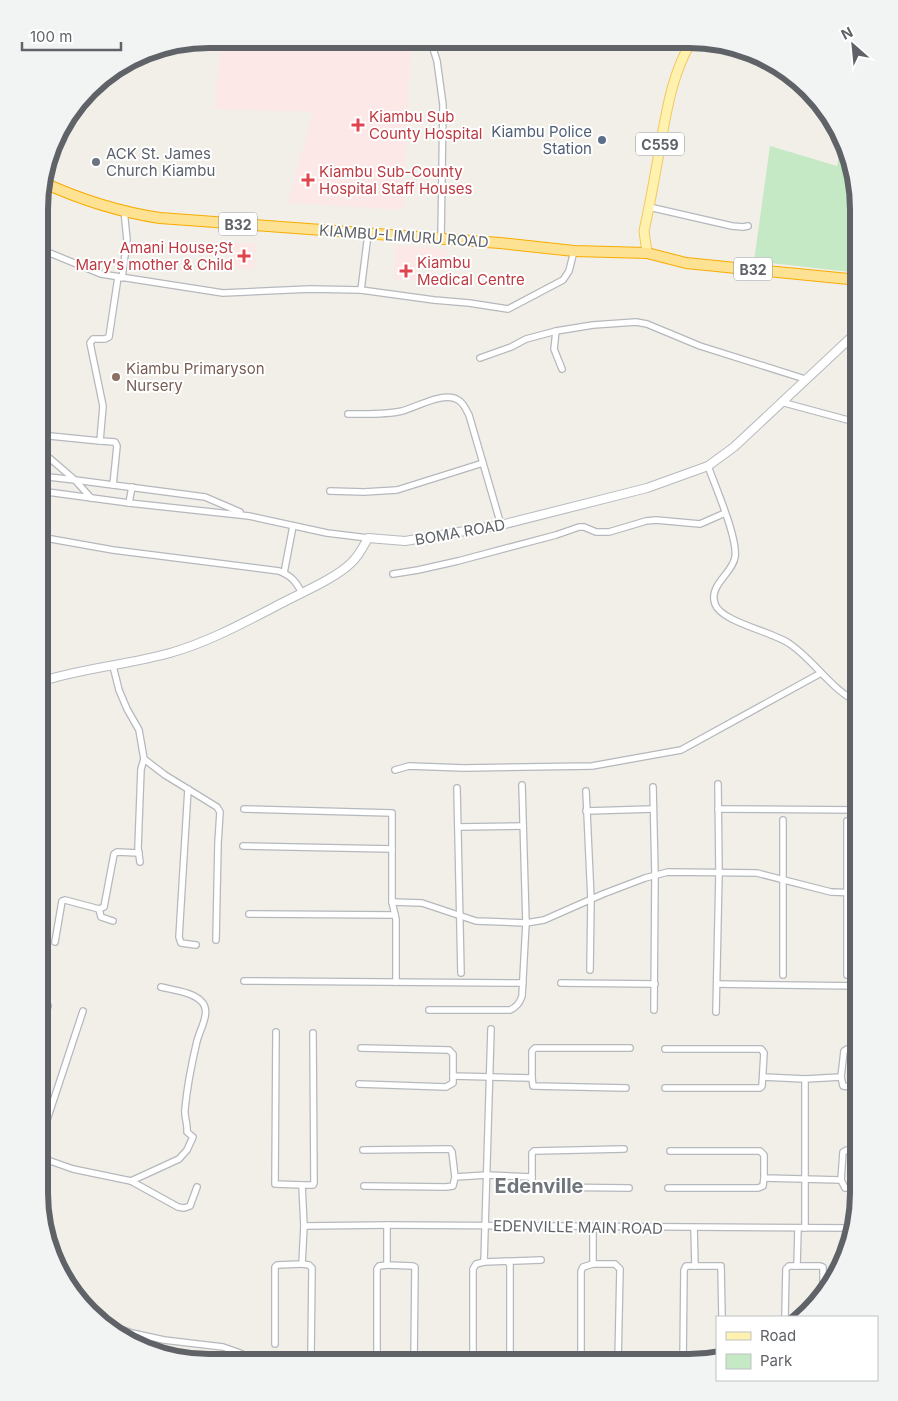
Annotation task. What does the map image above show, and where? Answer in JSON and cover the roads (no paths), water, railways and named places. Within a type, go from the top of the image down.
[{"type":"highway","name":"KIAMBU-LIMURU ROAD","points":[[49,187],[124,210],[160,218],[500,243],[574,251],[647,253],[686,263],[850,279]]},
{"type":"main road","name":"C559","points":[[647,253],[644,232],[667,102],[676,73],[688,48]]},
{"type":"main road","name":"BOMA ROAD","points":[[368,538],[405,541],[501,525],[647,488],[708,466],[734,447],[850,338]]},
{"type":"main road","points":[[48,680],[170,653],[204,642],[302,593],[350,564],[358,556],[368,538]]},
{"type":"street","points":[[433,48],[437,61],[443,105],[441,240]]},
{"type":"street","points":[[649,207],[732,226],[748,226]]},
{"type":"street","points":[[100,441],[103,406],[91,341],[109,337],[127,240],[124,210]]},
{"type":"street","points":[[361,290],[368,234]]},
{"type":"street","points":[[48,252],[101,274],[223,293],[310,289],[361,290],[434,300],[469,302],[508,309],[563,280],[569,271],[574,251]]},
{"type":"street","points":[[480,358],[511,347],[526,339],[556,331],[636,322],[647,324],[700,346],[805,379]]},
{"type":"street","points":[[556,331],[554,348],[562,369]]},
{"type":"street","points":[[348,414],[402,411],[438,399],[447,397],[457,398],[464,404],[469,416],[501,525]]},
{"type":"street","points":[[780,402],[850,421]]},
{"type":"street","points":[[48,436],[115,442],[117,446],[113,485]]},
{"type":"street","points":[[48,457],[75,480],[91,498]]},
{"type":"street","points":[[330,491],[364,492],[397,490],[483,462]]},
{"type":"street","points":[[708,466],[725,513],[735,549],[733,564],[716,587],[713,596],[718,610],[728,617],[790,644],[850,698]]},
{"type":"street","points":[[48,477],[205,497],[249,516]]},
{"type":"street","points":[[130,503],[132,487]]},
{"type":"street","points":[[48,492],[249,516],[327,533],[368,538]]},
{"type":"street","points":[[393,574],[458,561],[584,527],[596,532],[609,532],[646,521],[656,520],[700,524],[725,513]]},
{"type":"street","points":[[284,573],[293,526]]},
{"type":"street","points":[[48,538],[113,550],[284,573],[295,580],[302,593]]},
{"type":"street","points":[[114,666],[119,690],[139,730],[144,759],[141,786],[140,862]]},
{"type":"street","points":[[395,770],[409,766],[464,768],[592,766],[681,750],[821,673]]},
{"type":"street","points":[[144,759],[148,764],[217,807],[220,812],[216,940]]},
{"type":"street","points":[[716,1012],[719,874],[718,784]]},
{"type":"street","points":[[429,1010],[510,1010],[520,1002],[523,983],[526,923],[522,785]]},
{"type":"street","points":[[653,787],[655,876],[654,1010]]},
{"type":"street","points":[[457,788],[462,973]]},
{"type":"street","points":[[188,789],[179,938],[181,943],[196,945]]},
{"type":"street","points":[[586,790],[590,899],[590,970]]},
{"type":"street","points":[[244,809],[392,813],[392,902],[395,915],[396,982]]},
{"type":"street","points":[[586,811],[653,809]]},
{"type":"street","points":[[718,809],[850,810]]},
{"type":"street","points":[[783,820],[783,975]]},
{"type":"street","points":[[846,821],[848,893],[847,975]]},
{"type":"street","points":[[458,827],[523,826]]},
{"type":"street","points":[[243,846],[392,849]]},
{"type":"street","points":[[100,909],[105,905],[114,854],[117,852],[139,853]]},
{"type":"street","points":[[392,902],[422,903],[476,921],[526,923],[544,920],[590,899],[668,872],[757,873],[831,892],[848,893]]},
{"type":"street","points":[[56,942],[62,901],[65,900],[100,909]]},
{"type":"street","points":[[100,909],[101,918],[114,921]]},
{"type":"street","points":[[249,914],[395,915]]},
{"type":"street","points":[[244,981],[523,983]]},
{"type":"street","points":[[562,983],[654,984]]},
{"type":"street","points":[[717,984],[850,986]]},
{"type":"street","points":[[131,1181],[179,1159],[187,1150],[193,1137],[187,1132],[188,1126],[185,1111],[197,1041],[206,1015],[205,1007],[202,1001],[190,995],[161,987]]},
{"type":"street","points":[[48,1117],[83,1011]]},
{"type":"street","points":[[484,1262],[491,1029]]},
{"type":"street","points":[[276,1032],[274,1184],[302,1185],[313,1185],[314,1183],[313,1033]]},
{"type":"street","points":[[359,1084],[446,1087],[451,1085],[453,1076],[453,1054],[450,1050],[361,1048]]},
{"type":"street","points":[[626,1088],[533,1086],[532,1050],[535,1048],[630,1048]]},
{"type":"street","points":[[665,1049],[763,1050],[764,1053],[762,1086],[760,1088],[665,1088]]},
{"type":"street","points":[[850,1049],[845,1049],[844,1051],[841,1077],[843,1086],[850,1087]]},
{"type":"street","points":[[453,1076],[532,1078]]},
{"type":"street","points":[[763,1077],[841,1077]]},
{"type":"street","points":[[805,1078],[806,1228]]},
{"type":"street","points":[[363,1150],[450,1149],[455,1177],[451,1187],[364,1186]]},
{"type":"street","points":[[624,1149],[534,1151],[532,1154],[532,1185],[534,1187],[629,1188]]},
{"type":"street","points":[[850,1150],[843,1152],[841,1180],[845,1188],[850,1188]]},
{"type":"street","points":[[668,1188],[758,1188],[763,1186],[764,1178],[764,1155],[760,1151],[670,1151]]},
{"type":"street","points":[[48,1159],[73,1169],[131,1181],[178,1207],[190,1206],[197,1187]]},
{"type":"street","points":[[455,1177],[532,1177]]},
{"type":"street","points":[[764,1178],[841,1180]]},
{"type":"street","points":[[302,1185],[304,1226],[302,1264]]},
{"type":"street","points":[[387,1225],[387,1265]]},
{"type":"street","name":"EDENVILLE MAIN ROAD","points":[[304,1226],[846,1228]]},
{"type":"street","points":[[593,1227],[593,1264]]},
{"type":"street","points":[[694,1228],[695,1266]]},
{"type":"street","points":[[797,1266],[798,1228]]},
{"type":"street","points":[[473,1354],[473,1269],[476,1264],[484,1262],[541,1260]]},
{"type":"street","points":[[508,1262],[510,1266],[510,1354]]},
{"type":"street","points":[[581,1354],[581,1270],[583,1267],[593,1264],[615,1264],[620,1269],[618,1354]]},
{"type":"street","points":[[275,1344],[275,1268],[277,1265],[310,1265],[312,1268],[311,1354]]},
{"type":"street","points":[[377,1354],[377,1269],[379,1266],[387,1265],[415,1267],[414,1354]]},
{"type":"street","points":[[682,1354],[684,1270],[686,1266],[721,1266],[722,1316]]},
{"type":"street","points":[[785,1316],[786,1269],[790,1266],[823,1267],[823,1282]]},
{"type":"street","points":[[127,1331],[195,1345],[223,1347],[242,1354]]},
{"type":"place","name":"Kiambu Sub County Hospital","points":[[358,125]]},
{"type":"place","name":"Kiambu Police Station","points":[[602,140]]},
{"type":"place","name":"ACK St. James Church Kiambu","points":[[96,162]]},
{"type":"place","name":"Kiambu Sub-County Hospital Staff Houses","points":[[308,180]]},
{"type":"place","name":"Amani House;St Mary's mother & Child","points":[[244,256]]},
{"type":"place","name":"Kiambu Medical Centre","points":[[406,271]]},
{"type":"place","name":"Kiambu Primaryson Nursery","points":[[116,377]]},
{"type":"district","name":"Edenville","points":[[539,1186]]}]
